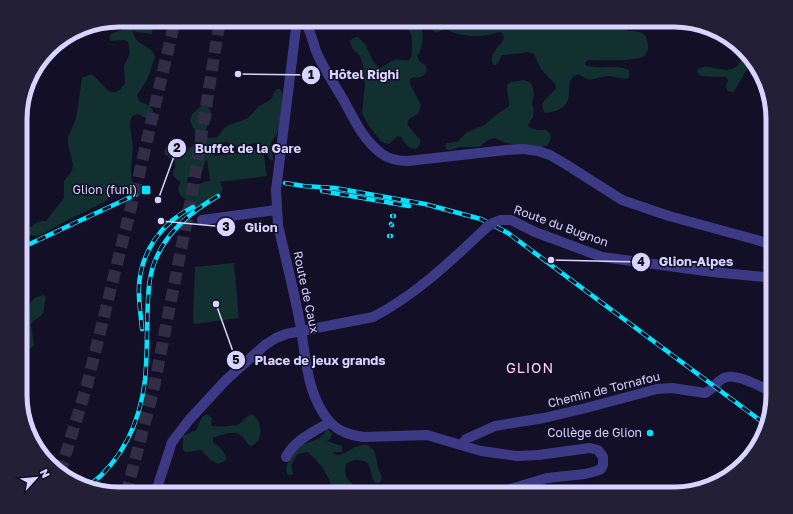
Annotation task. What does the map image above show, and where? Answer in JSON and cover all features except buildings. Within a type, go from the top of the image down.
[{"type":"street","name":"Route de Caux","points":[[295,27],[276,190],[276,210],[278,225],[302,330],[311,386],[320,408],[330,422],[339,430],[348,434],[363,437],[427,434],[481,451],[517,456],[538,455],[590,448],[598,450],[603,457],[604,461],[600,469],[592,473],[547,478],[517,487]]},
{"type":"street","points":[[308,27],[317,52],[363,135],[371,145],[387,157],[408,161],[506,150],[524,149],[538,151],[550,155],[622,200],[668,216],[766,243]]},
{"type":"street","points":[[202,220],[276,210]]},
{"type":"street","name":"Route du Bugnon","points":[[157,487],[172,442],[189,420],[226,380],[265,345],[282,336],[302,330],[342,324],[373,317],[414,292],[478,235],[495,222],[506,219],[514,221],[535,232],[602,257],[713,272],[766,277]]},
{"type":"street","name":"Chemin de Tornafou","points":[[462,445],[466,439],[495,426],[544,418],[656,389],[672,388],[705,393],[710,391],[721,380],[732,376],[741,378],[766,389]]},
{"type":"street","points":[[286,457],[296,443],[330,422]]},
{"type":"green space","points":[[122,27],[152,27],[152,34],[136,32],[133,30],[135,38],[138,42],[150,49],[155,57],[147,80],[137,95],[139,101],[151,107],[156,120],[154,123],[138,114],[131,118],[130,125],[133,147],[131,169],[132,184],[130,187],[117,191],[106,201],[41,235],[27,235],[28,229],[38,222],[46,221],[64,198],[64,181],[72,171],[73,164],[68,144],[68,137],[76,119],[82,78],[91,74],[112,92],[116,92],[125,83],[124,66],[130,53],[128,42],[124,40],[111,41],[109,38],[111,34],[122,30]]},
{"type":"green space","points":[[366,27],[382,27],[369,29]]},
{"type":"green space","points":[[404,27],[422,27],[422,47],[417,56],[420,62],[426,66],[427,72],[421,77],[414,77],[410,79],[410,84],[421,105],[418,114],[409,119],[407,124],[420,140],[420,145],[416,149],[408,147],[401,137],[398,136],[389,144],[385,143],[381,141],[369,126],[362,114],[365,85],[363,65],[360,56],[352,48],[350,41],[353,38],[358,37],[365,44],[373,61],[379,68],[394,60],[409,60],[412,51],[412,42],[411,34]]},
{"type":"green space","points":[[625,27],[628,31],[640,32],[643,34],[647,38],[648,48],[646,54],[639,58],[625,60],[588,60],[585,65],[596,67],[619,67],[629,70],[629,77],[626,79],[604,76],[588,79],[578,74],[572,78],[570,82],[568,101],[564,106],[557,110],[545,113],[542,104],[556,88],[555,84],[541,69],[534,54],[529,52],[502,55],[498,63],[493,65],[493,53],[504,38],[502,33],[499,32],[484,36],[468,36],[456,34],[445,29],[436,33],[431,28]]},
{"type":"green space","points":[[742,58],[750,67],[745,72],[733,92],[727,91],[726,86],[728,80],[726,77],[701,76],[697,72],[698,69],[703,67],[726,70],[731,69],[736,67]]},
{"type":"green space","points":[[523,80],[530,82],[534,95],[532,104],[534,110],[533,117],[528,125],[534,129],[546,130],[550,134],[551,139],[548,145],[542,147],[521,146],[500,141],[495,138],[490,139],[479,147],[460,147],[450,150],[446,149],[445,145],[447,143],[457,142],[466,133],[484,125],[509,106],[507,85],[511,82]]},
{"type":"green space","points":[[277,89],[280,89],[283,104],[279,129],[271,145],[273,160],[271,161],[269,159],[264,147],[258,143],[238,148],[225,142],[219,147],[214,156],[263,150],[267,176],[220,182],[223,188],[222,191],[213,202],[201,207],[192,205],[179,193],[178,188],[181,182],[173,174],[175,163],[165,154],[165,148],[174,144],[181,150],[187,149],[194,144],[195,135],[190,121],[192,114],[202,105],[209,108],[212,116],[206,130],[206,135],[209,138],[218,137],[224,128],[248,118],[259,106],[269,101]],"holes":[[[207,159],[210,181],[198,185],[188,185],[187,181],[189,177],[201,174]]]},
{"type":"green space","points":[[766,245],[766,269],[762,269]]},
{"type":"green space","points":[[234,263],[239,318],[194,324],[195,267]]},
{"type":"green space","points":[[44,295],[46,298],[42,314],[31,324],[34,345],[27,352],[27,321],[30,304],[32,300]]},
{"type":"green space","points":[[207,414],[212,418],[211,425],[221,427],[239,424],[252,414],[256,417],[260,426],[260,437],[255,444],[250,446],[242,436],[236,433],[228,433],[213,438],[213,442],[222,450],[226,457],[226,460],[218,464],[211,460],[201,450],[186,452],[183,450],[183,436],[196,430],[202,417]]},
{"type":"green space","points":[[326,430],[329,430],[332,433],[331,438],[327,441],[342,446],[342,452],[332,452],[336,455],[344,454],[361,445],[370,447],[374,451],[378,468],[382,476],[379,483],[374,482],[368,463],[354,460],[346,464],[345,470],[347,478],[355,487],[332,487],[316,460],[307,452],[298,454],[291,465],[293,474],[288,475],[286,470],[289,459],[294,452],[299,447],[317,439]]},
{"type":"tunnel","points":[[62,467],[87,385],[138,179],[173,27]]},
{"type":"tunnel","points":[[128,487],[153,392],[192,194],[219,27]]},
{"type":"railway","points":[[285,183],[335,188],[425,204],[481,219],[508,233],[762,422]]},
{"type":"railway","points":[[322,191],[409,206]]},
{"type":"railway","points":[[27,245],[135,195]]},
{"type":"railway","points":[[93,483],[102,475],[121,451],[139,410],[145,380],[149,286],[157,257],[163,244],[182,222],[218,196]]},
{"type":"railway","points":[[142,329],[139,286],[144,261],[155,239],[163,229],[182,213],[193,207]]},
{"type":"place","name":"Hôtel Righi","points":[[238,74]]},
{"type":"place","name":"Glion (funi)","points":[[146,190]]},
{"type":"place","name":"Buffet de la Gare","points":[[158,200]]},
{"type":"place","name":"Glion","points":[[161,221]]},
{"type":"place","name":"Glion-Alpes","points":[[551,260]]},
{"type":"place","name":"Place de jeux grands","points":[[216,304]]},
{"type":"place","name":"Collège de Glion","points":[[650,433]]},
{"type":"district","name":"GLION","points":[[530,368]]}]
